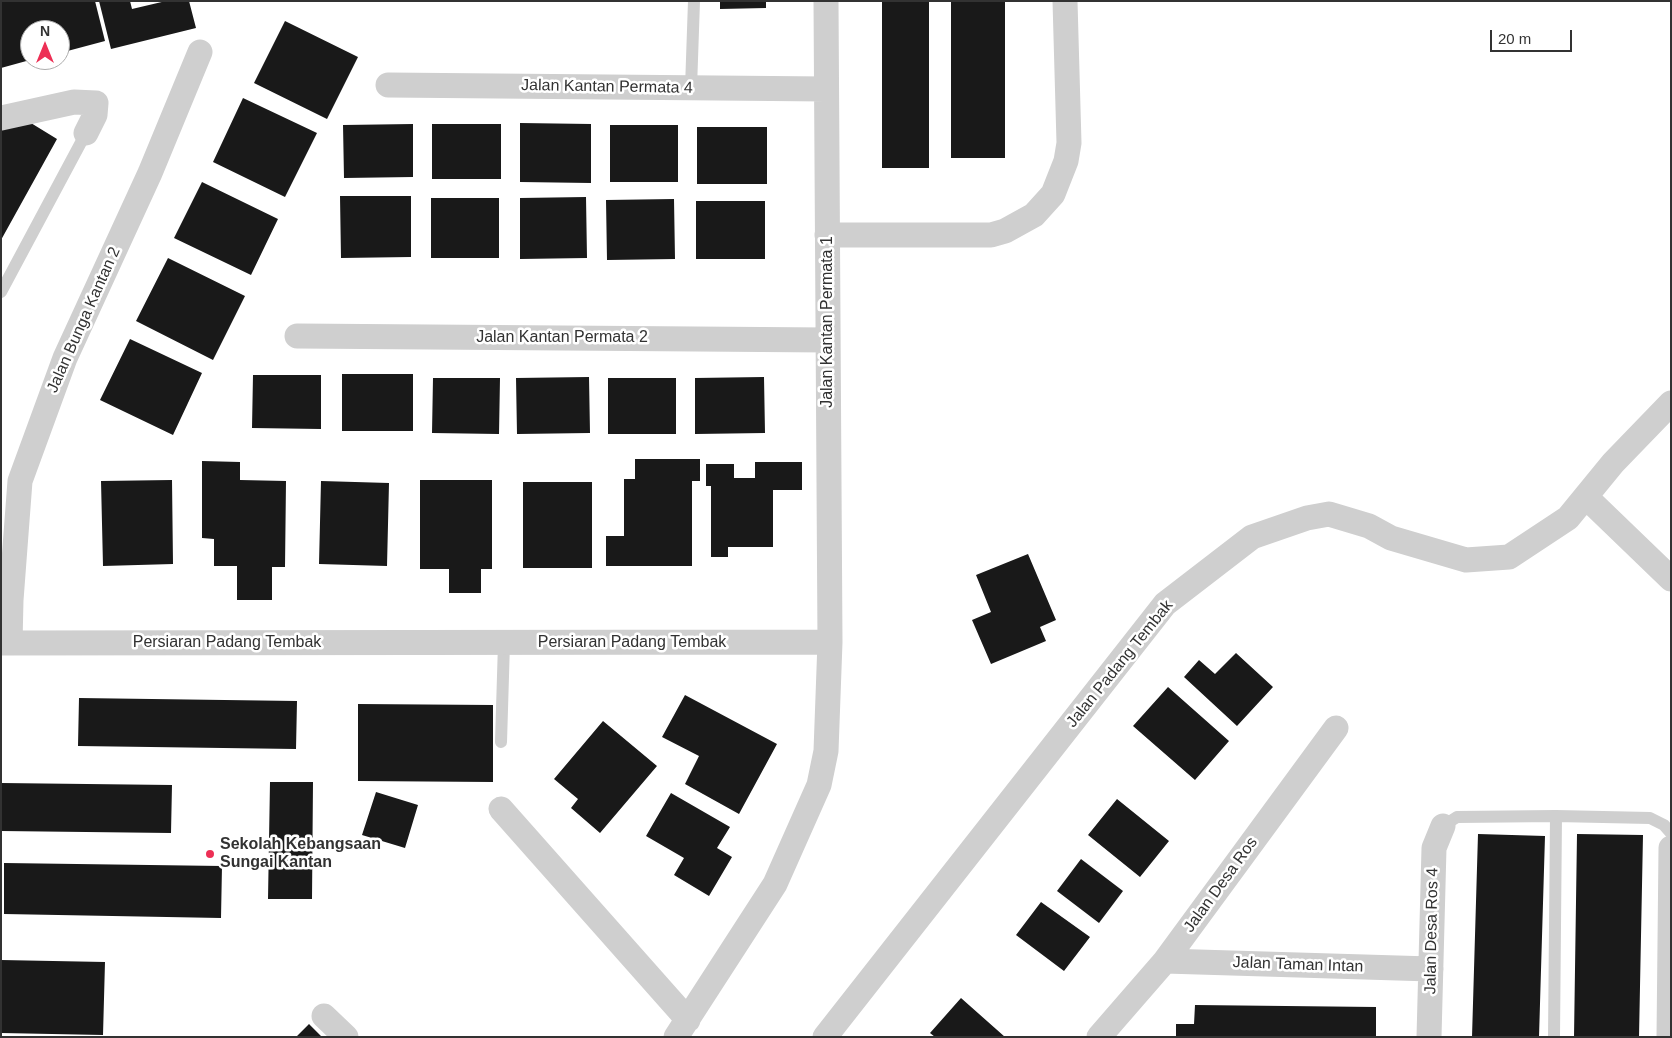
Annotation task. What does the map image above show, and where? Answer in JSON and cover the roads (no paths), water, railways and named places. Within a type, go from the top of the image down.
[{"type":"street","name":"Jalan Kantan Permata 1","points":[[826,1],[830,642]]},
{"type":"street","points":[[827,235],[991,235],[1005,231],[1034,215],[1053,194],[1066,161],[1069,142],[1064,1]]},
{"type":"street","name":"Jalan Bunga Kantan 2","points":[[6,643],[6,604],[20,481],[65,358],[150,173],[200,52]]},
{"type":"street","name":"Jalan Kantan Permata 4","points":[[388,85],[826,89]]},
{"type":"street","points":[[1,118],[74,102],[96,103],[95,115],[86,133]]},
{"type":"street","name":"Jalan Kantan Permata 2","points":[[297,336],[828,340]]},
{"type":"street","name":"Jalan Padang Tembak","points":[[825,1037],[1165,604],[1252,537],[1307,518],[1329,514],[1369,526],[1391,538],[1466,560],[1509,557],[1568,518],[1613,463],[1671,403]]},
{"type":"street","points":[[1586,497],[1671,579]]},
{"type":"street","points":[[501,808],[682,1028],[775,884],[820,785],[826,751],[830,642]]},
{"type":"street","name":"Persiaran Padang Tembak","points":[[6,643],[830,642]]},
{"type":"street","name":"Jalan Desa Ros","points":[[1099,1037],[1165,961],[1336,728]]},
{"type":"street","name":"Jalan Desa Ros 4","points":[[1429,1037],[1434,848],[1442,826]]},
{"type":"street","points":[[1669,1037],[1671,848]]},
{"type":"street","name":"Jalan Taman Intan","points":[[1165,961],[1431,969]]},
{"type":"street","points":[[324,1016],[346,1037]]},
{"type":"lane","points":[[692,88],[694,1]]},
{"type":"lane","points":[[1,292],[86,133]]},
{"type":"lane","points":[[501,742],[504,643]]},
{"type":"lane","points":[[1442,826],[1457,817],[1556,816],[1650,818],[1664,825],[1671,833]]},
{"type":"lane","points":[[1554,1037],[1556,816]]},
{"type":"place","name":"Sekolah Kebangsaan Sungai Kantan","points":[[210,854]]}]
